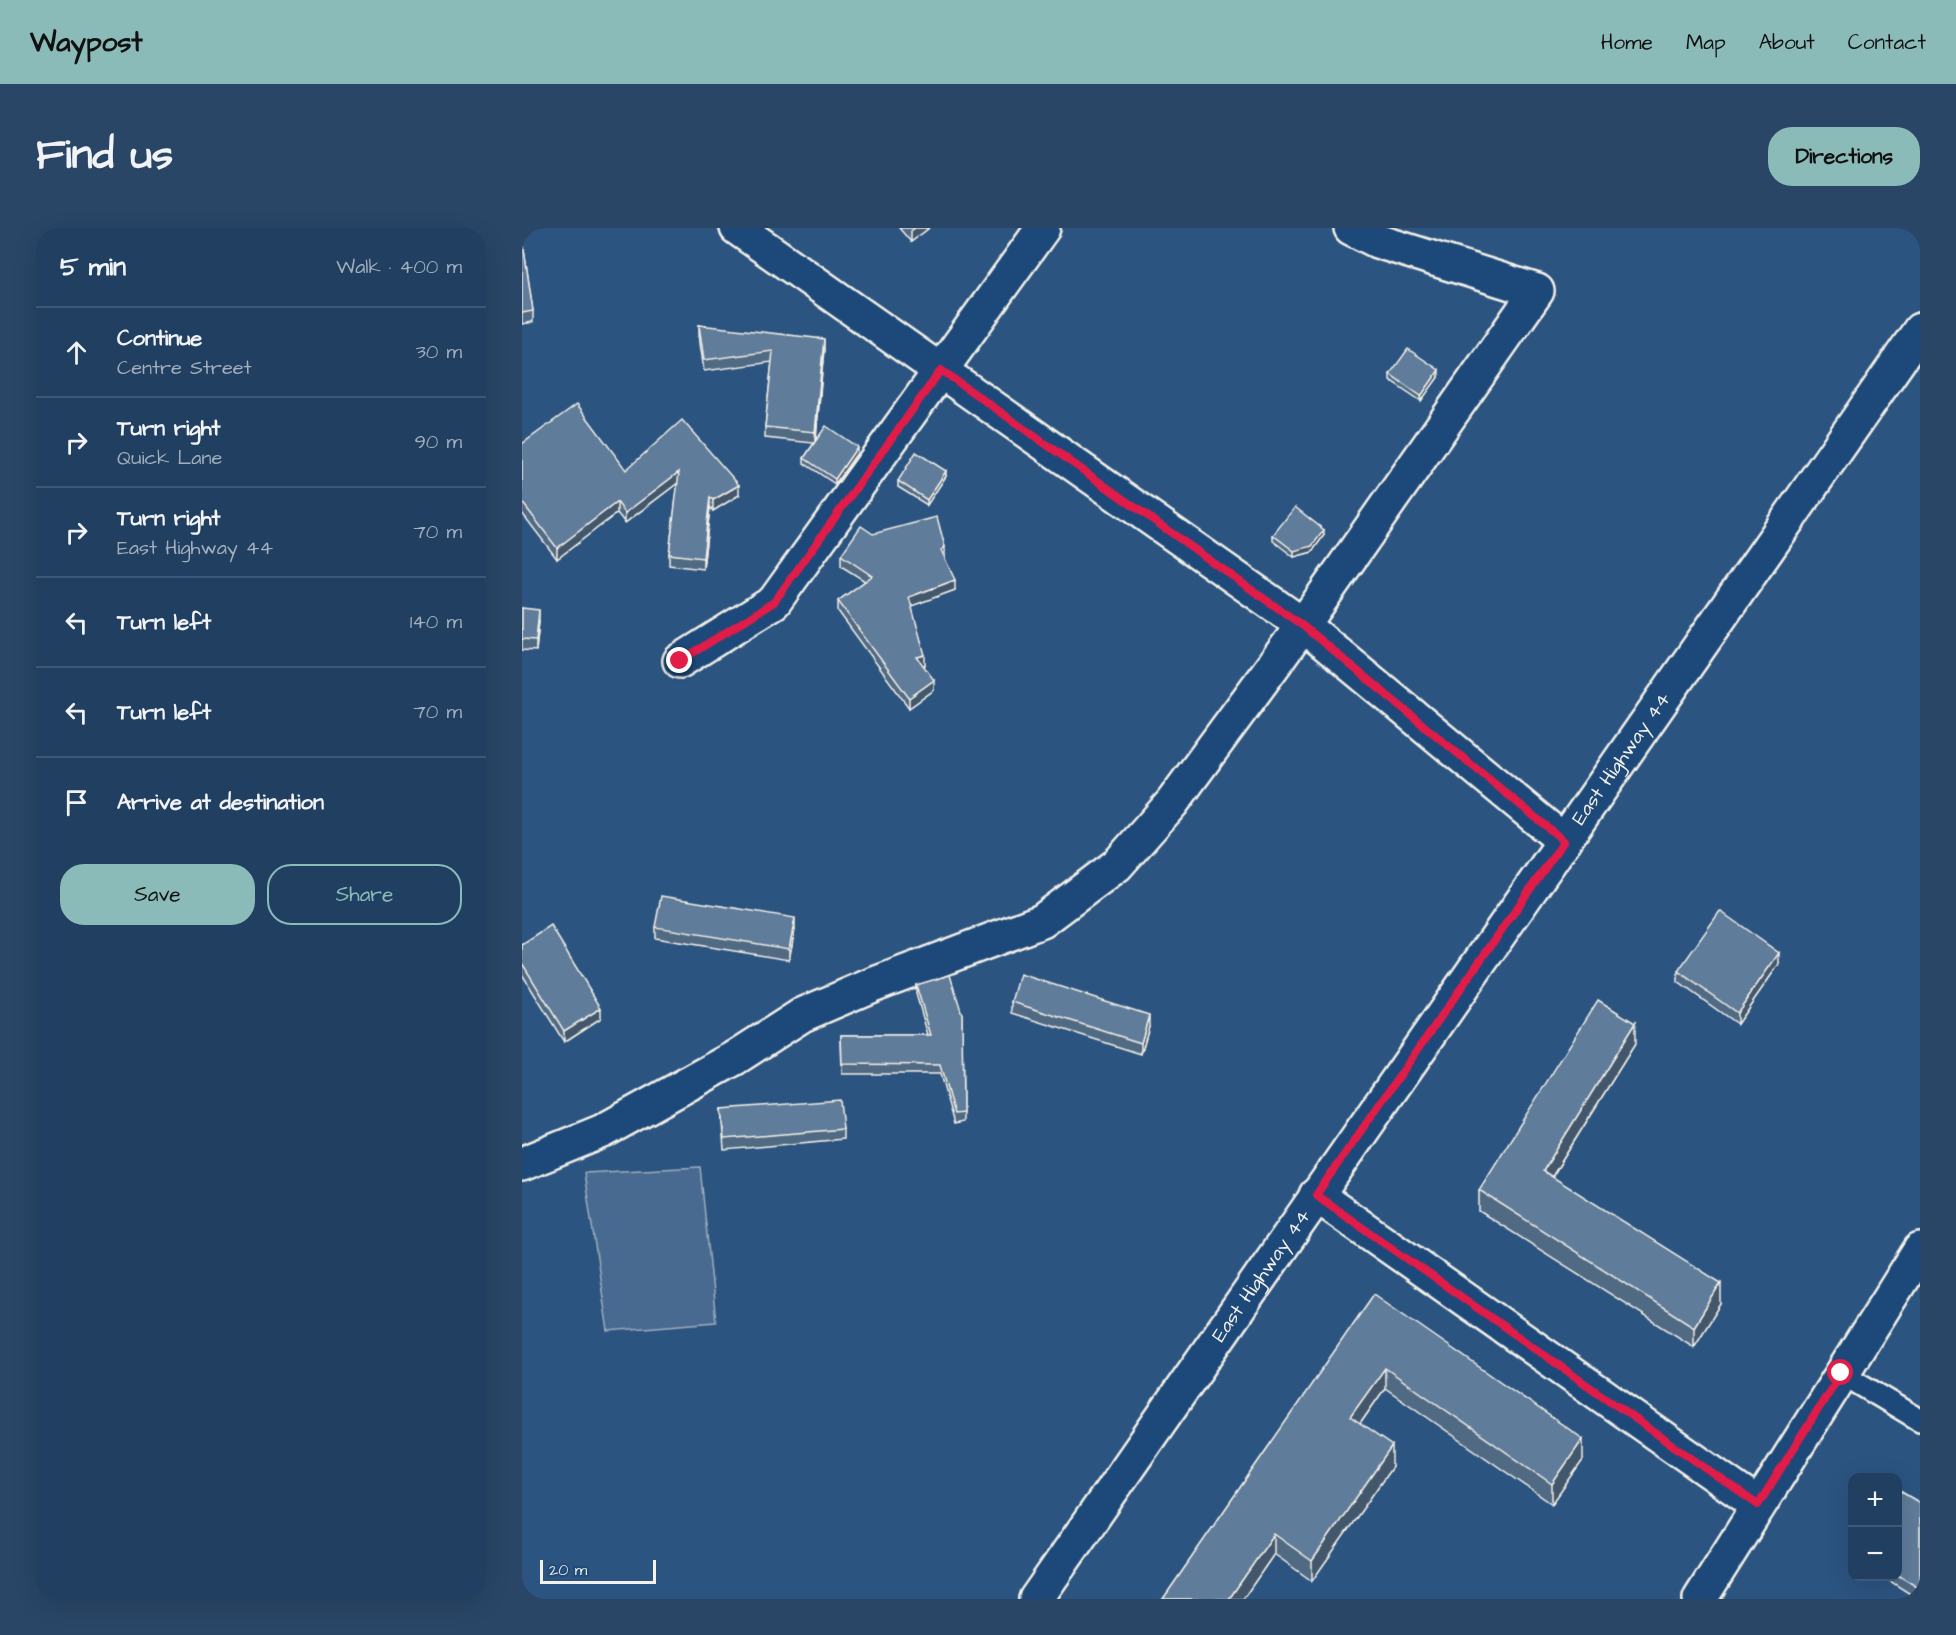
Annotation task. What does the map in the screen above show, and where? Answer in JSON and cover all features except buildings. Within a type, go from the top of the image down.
[{"type":"street","points":[[737,228],[1303,626],[1564,841]]},
{"type":"street","points":[[680,661],[774,602],[1043,228]]},
{"type":"street","points":[[522,1164],[603,1131],[735,1059],[801,1015],[872,985],[1042,921],[1118,866],[1172,803],[1303,626],[1538,291],[1377,241],[1351,228]]},
{"type":"street","name":"East Highway 44","points":[[1036,1599],[1920,330]]},
{"type":"street","points":[[1316,1195],[1758,1505]]},
{"type":"street","points":[[1700,1599],[1920,1250]]},
{"type":"lane","points":[[1841,1373],[1919,1418]]},
{"type":"shaded area","points":[[700,1167],[716,1322],[608,1331],[584,1173]]},
{"type":"route","points":[[680,661],[774,602],[941,370],[1303,626],[1564,841],[1316,1195],[1758,1505],[1841,1373]]}]
